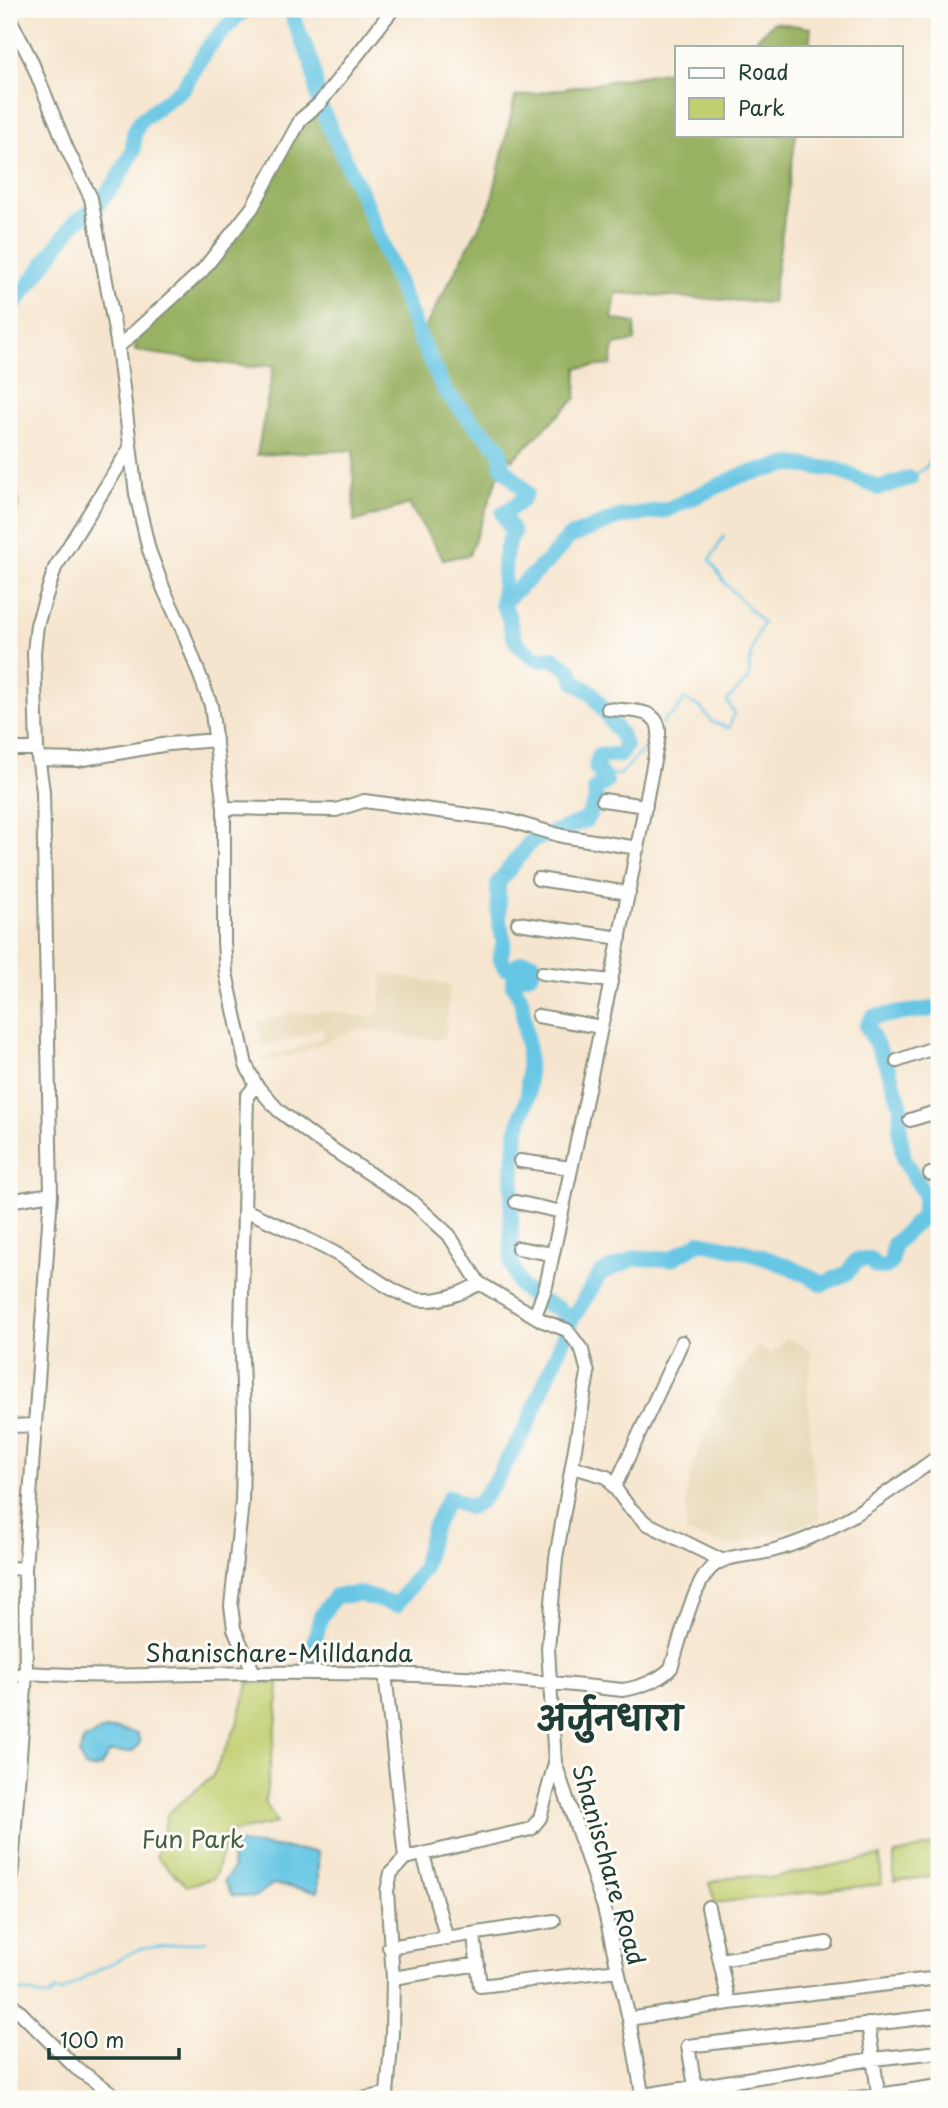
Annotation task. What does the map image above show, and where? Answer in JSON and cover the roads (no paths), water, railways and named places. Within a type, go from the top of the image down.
[{"type":"street","points":[[118,347],[202,271],[252,208],[301,119],[319,104],[393,9]]},
{"type":"street","points":[[9,17],[31,60],[67,149],[91,198],[118,347],[136,494],[149,550],[211,705],[224,808],[226,973],[246,1065],[256,1085],[278,1110],[413,1202],[449,1235],[479,1283],[471,1289],[429,1300],[416,1298],[389,1287],[346,1259],[245,1210]]},
{"type":"street","points":[[9,1909],[26,1673],[24,1569],[51,1194],[43,791],[38,754],[34,652],[37,625],[55,568],[130,448]]},
{"type":"street","points":[[539,1305],[562,1212],[611,981],[660,726],[657,719],[650,714],[608,709]]},
{"type":"street","points":[[9,749],[78,760],[168,744],[216,740]]},
{"type":"street","points":[[603,800],[646,806]]},
{"type":"street","points":[[224,808],[336,810],[364,801],[507,820],[562,836],[638,848]]},
{"type":"street","points":[[538,879],[629,893]]},
{"type":"street","points":[[518,923],[620,937]]},
{"type":"street","points":[[542,973],[611,981]]},
{"type":"street","points":[[538,1016],[601,1027]]},
{"type":"street","points":[[897,1061],[939,1046]]},
{"type":"street","points":[[254,1673],[234,1629],[231,1606],[242,1502],[244,1415],[241,1330],[247,1096],[256,1085]]},
{"type":"street","points":[[909,1120],[939,1111]]},
{"type":"street","points":[[520,1161],[571,1168]]},
{"type":"street","points":[[9,1202],[51,1194]]},
{"type":"street","points":[[516,1202],[562,1212]]},
{"type":"street","points":[[518,1248],[552,1254]]},
{"type":"street","name":"Shanischare Road","points":[[479,1283],[498,1296],[539,1305],[567,1330],[582,1350],[586,1362],[588,1373],[556,1558],[548,1649],[555,1763],[604,1909],[629,2018],[643,2097]]},
{"type":"street","points":[[615,1486],[682,1342]]},
{"type":"street","points":[[9,1426],[35,1425]]},
{"type":"street","points":[[573,1467],[607,1477],[628,1506],[646,1522],[721,1560],[773,1551],[837,1524],[874,1503],[939,1457]]},
{"type":"street","name":"Shanischare-Milldanda","points":[[9,1677],[26,1673],[385,1673],[550,1682],[622,1690],[637,1687],[667,1673],[671,1668],[699,1583],[710,1568],[721,1560]]},
{"type":"street","points":[[9,1568],[24,1569]]},
{"type":"street","points":[[385,1673],[405,1858]]},
{"type":"street","points":[[360,2099],[386,2097],[392,2034],[393,1978],[387,1891],[391,1873],[405,1858],[531,1829],[540,1818],[555,1763]]},
{"type":"street","points":[[423,1855],[447,1939]]},
{"type":"street","points":[[708,1907],[729,2003]]},
{"type":"street","points":[[389,1947],[554,1921]]},
{"type":"street","points":[[474,1935],[480,1986],[618,1970]]},
{"type":"street","points":[[720,1960],[827,1943]]},
{"type":"street","points":[[393,1978],[478,1964]]},
{"type":"street","points":[[629,2018],[939,1978]]},
{"type":"street","points":[[9,2001],[76,2068],[120,2099]]},
{"type":"street","points":[[695,2086],[688,2046],[939,2016]]},
{"type":"street","points":[[868,2024],[878,2097]]},
{"type":"street","points":[[643,2097],[695,2086],[873,2059],[939,2052]]},
{"type":"street","points":[[851,2099],[939,2086]]},
{"type":"water","points":[[116,1729],[137,1733],[140,1742],[137,1747],[127,1752],[110,1752],[100,1767],[85,1767],[79,1755],[84,1740],[103,1730]]},
{"type":"water","points":[[240,1843],[318,1852],[318,1892],[273,1884],[255,1897],[232,1895],[224,1881],[233,1869],[230,1851]]},
{"type":"waterway","points":[[9,312],[74,223],[94,209],[116,182],[133,151],[134,133],[141,120],[183,88],[209,46],[247,9]]},
{"type":"waterway","points":[[292,9],[294,21],[312,63],[319,104],[367,206],[420,338],[445,391],[499,447],[502,466],[526,492],[521,501],[503,514],[513,533],[506,550],[502,603],[516,641],[540,660],[553,658],[570,670],[575,682],[592,693],[622,737],[625,746],[620,755],[599,755],[596,767],[606,782],[595,789],[596,802],[586,820],[531,841],[498,883],[499,921],[504,942],[500,958],[505,968],[513,969],[520,963],[527,962],[533,963],[534,968],[530,974],[513,979],[513,985],[521,999],[528,1051],[528,1095],[518,1128],[513,1170],[512,1265],[520,1286],[535,1299],[559,1309],[571,1320]]},
{"type":"waterway","points":[[910,478],[926,467],[939,449]]},
{"type":"waterway","points":[[502,603],[549,560],[569,537],[619,517],[666,510],[742,475],[791,464],[838,470],[879,488],[910,478]]},
{"type":"waterway","points":[[662,724],[685,699],[701,708],[712,722],[729,728],[734,713],[727,701],[749,678],[752,650],[763,623],[725,583],[710,560],[724,536]]},
{"type":"waterway","points":[[601,774],[620,775],[653,739]]},
{"type":"waterway","points":[[309,1662],[321,1616],[335,1596],[359,1594],[396,1605],[423,1569],[432,1531],[449,1497],[469,1507],[479,1503],[496,1480],[527,1426],[571,1320],[601,1273],[636,1258],[671,1259],[700,1242],[763,1257],[823,1284],[847,1273],[857,1260],[870,1259],[877,1267],[885,1267],[891,1263],[894,1244],[922,1217],[925,1195],[904,1160],[900,1134],[901,1106],[887,1065],[867,1026],[873,1017],[939,1008]]},
{"type":"waterway","points":[[9,1993],[11,1989],[49,1997],[56,1990],[62,1992],[139,1949],[207,1941]]},
{"type":"district","name":"अर्जुनधारा","points":[[609,1719]]},
{"type":"park label","name":"Fun Park","points":[[193,1840]]}]
